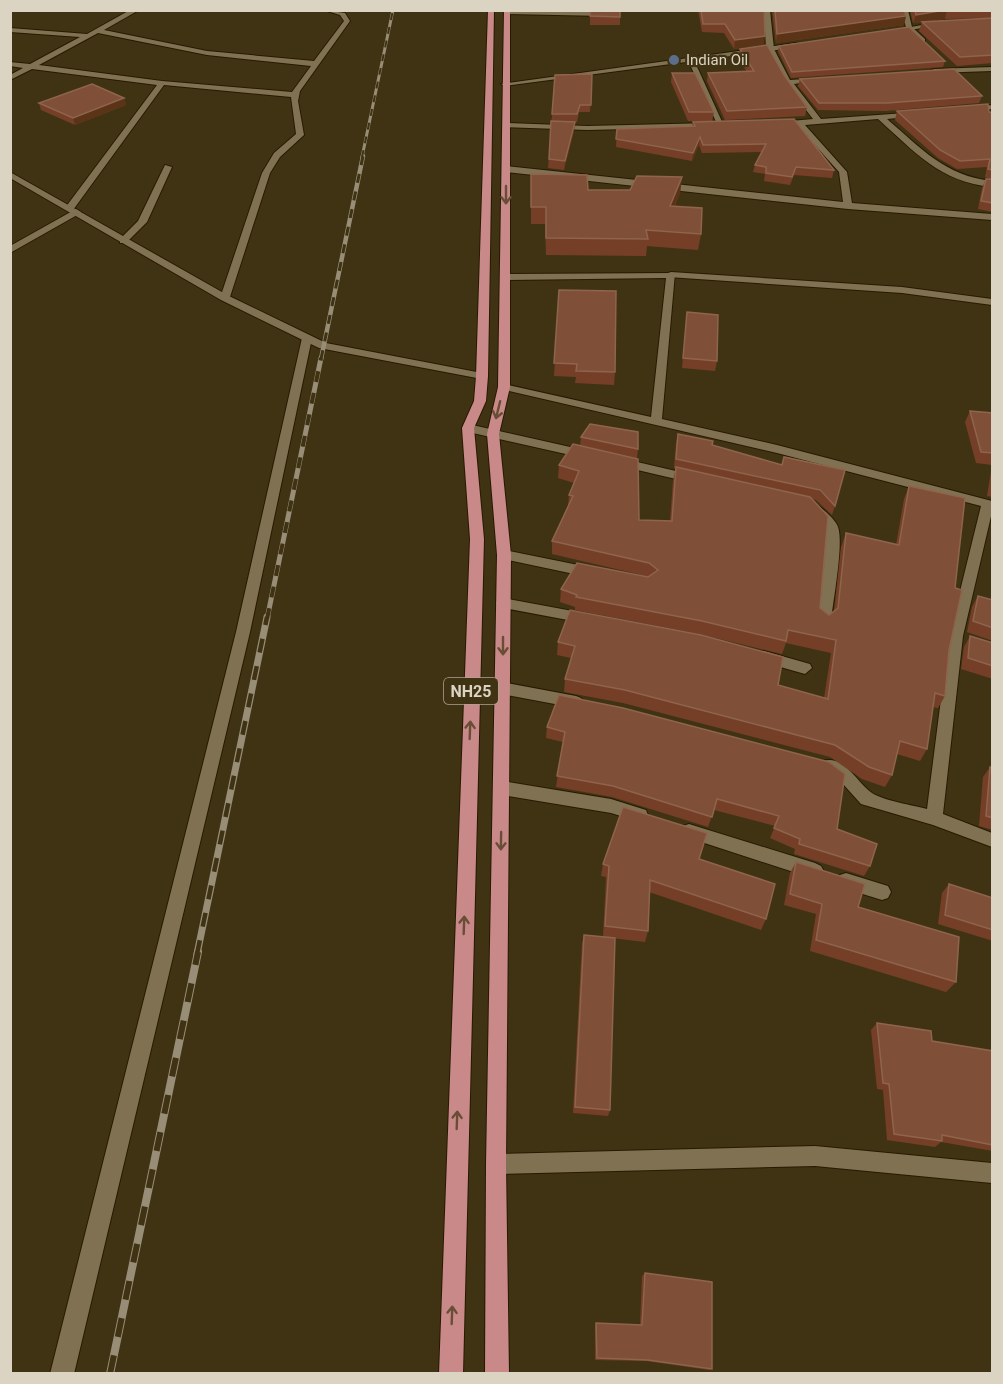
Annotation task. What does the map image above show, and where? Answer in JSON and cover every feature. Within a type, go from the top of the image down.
[{"type":"main road","name":"NH25","points":[[497,1374],[496,1164],[504,555],[493,434],[504,387],[506,126],[502,11]]},
{"type":"main road","name":"NH25","points":[[451,1374],[477,539],[468,428],[480,401],[502,11]]},
{"type":"street","points":[[10,78],[136,10]]},
{"type":"street","points":[[225,298],[266,173],[277,155],[300,135],[294,95],[338,30],[347,21],[342,14],[327,10]]},
{"type":"street","points":[[768,10],[770,49],[788,82],[820,122]]},
{"type":"street","points":[[905,10],[909,28],[928,47]]},
{"type":"street","points":[[886,32],[945,23]]},
{"type":"street","points":[[10,30],[90,36]]},
{"type":"street","points":[[98,31],[207,53],[317,64]]},
{"type":"street","points":[[505,84],[805,44]]},
{"type":"street","points":[[690,60],[721,124]]},
{"type":"street","points":[[945,62],[961,76]]},
{"type":"street","points":[[10,64],[162,83],[294,95]]},
{"type":"street","points":[[930,71],[993,69]]},
{"type":"street","points":[[788,82],[823,79]]},
{"type":"street","points":[[10,250],[73,210],[162,83]]},
{"type":"street","points":[[957,110],[990,107]]},
{"type":"street","points":[[766,124],[924,113]]},
{"type":"street","points":[[880,117],[951,176],[970,182],[993,184]]},
{"type":"street","points":[[799,123],[843,172],[848,206]]},
{"type":"street","points":[[506,126],[587,129],[732,124]]},
{"type":"street","points":[[123,241],[141,222],[168,167]]},
{"type":"street","points":[[506,169],[848,206],[993,217]]},
{"type":"street","points":[[11,175],[225,298],[308,338],[345,351],[482,376]]},
{"type":"street","points":[[506,277],[671,275],[656,423]]},
{"type":"street","points":[[62,1374],[243,632],[308,338]]},
{"type":"street","points":[[504,387],[777,450],[990,505],[956,636],[934,819]]},
{"type":"street","points":[[468,428],[702,481]]},
{"type":"street","points":[[800,503],[811,505],[832,527],[833,539],[824,621]]},
{"type":"street","points":[[504,555],[602,574]]},
{"type":"street","points":[[503,603],[600,621]]},
{"type":"street","points":[[956,636],[974,642]]},
{"type":"street","points":[[751,654],[805,668]]},
{"type":"street","points":[[502,688],[589,705]]},
{"type":"street","points":[[818,763],[829,766],[849,779],[867,799],[993,840]]},
{"type":"street","points":[[502,788],[611,806],[882,892]]},
{"type":"street","points":[[496,1164],[815,1156],[993,1173]]},
{"type":"lane","points":[[502,11],[604,14]]},
{"type":"lane","points":[[671,275],[902,290],[993,302]]},
{"type":"building","points":[[590,10],[620,10],[620,17],[590,16]]},
{"type":"building","points":[[701,10],[764,10],[765,36],[735,40],[725,24],[703,24]]},
{"type":"building","points":[[775,10],[904,10],[906,16],[777,34]]},
{"type":"building","points":[[915,10],[945,10],[916,15]]},
{"type":"building","points":[[993,18],[993,55],[960,57],[922,22]]},
{"type":"building","points":[[909,27],[945,61],[792,72],[779,46]]},
{"type":"building","points":[[767,45],[784,75],[807,107],[727,111],[708,73],[754,71],[740,49]]},
{"type":"building","points":[[954,69],[982,96],[887,103],[819,103],[800,79]]},
{"type":"building","points":[[672,73],[695,73],[714,112],[689,112]]},
{"type":"building","points":[[592,74],[591,105],[580,105],[577,114],[552,114],[555,75]]},
{"type":"building","points":[[92,84],[124,98],[73,118],[39,103]]},
{"type":"building","points":[[988,104],[989,112],[993,113],[993,170],[988,169],[990,159],[960,161],[940,150],[897,111]]},
{"type":"building","points":[[794,119],[834,170],[796,167],[792,177],[766,173],[766,167],[755,165],[766,144],[703,145],[700,137],[693,153],[616,139],[617,129],[695,126],[693,122]]},
{"type":"building","points":[[551,121],[575,122],[565,161],[549,159]]},
{"type":"building","points":[[531,174],[587,175],[588,190],[630,190],[637,176],[682,177],[670,206],[702,208],[701,234],[646,230],[648,239],[546,238],[546,207],[531,207]]},
{"type":"building","points":[[986,179],[993,179],[993,203],[981,201]]},
{"type":"building","points":[[559,290],[616,291],[615,372],[576,371],[577,364],[554,363]]},
{"type":"building","points":[[687,312],[718,315],[717,361],[683,358]]},
{"type":"building","points":[[970,411],[993,413],[993,453],[981,452]]},
{"type":"building","points":[[590,424],[638,432],[638,449],[581,437]]},
{"type":"building","points":[[678,434],[713,441],[712,445],[782,465],[784,457],[845,470],[835,506],[820,490],[676,459]]},
{"type":"building","points":[[573,444],[638,459],[639,520],[672,521],[676,467],[810,497],[828,516],[820,608],[829,615],[838,608],[846,533],[899,545],[909,486],[965,498],[955,588],[962,590],[949,650],[945,696],[935,693],[927,749],[900,741],[892,775],[869,767],[835,745],[625,690],[565,679],[575,646],[558,642],[570,610],[701,635],[783,657],[778,685],[828,699],[836,640],[788,630],[786,641],[702,621],[576,597],[577,595],[561,589],[577,563],[648,577],[658,570],[649,563],[552,541],[573,496],[569,495],[579,471],[559,465]]},
{"type":"building","points":[[978,596],[993,600],[993,628],[973,621]]},
{"type":"building","points":[[970,636],[993,643],[993,666],[968,658]]},
{"type":"building","points":[[559,695],[623,708],[829,762],[845,774],[837,829],[877,844],[870,866],[799,844],[800,839],[774,828],[779,816],[717,799],[712,817],[613,786],[557,776],[565,732],[547,727]]},
{"type":"building","points":[[990,767],[993,768],[993,818],[986,816]]},
{"type":"building","points":[[623,807],[707,833],[699,859],[775,884],[766,919],[650,880],[648,931],[605,926],[609,866],[603,864]]},
{"type":"building","points":[[796,862],[865,884],[858,907],[959,937],[956,982],[816,940],[822,904],[790,894]]},
{"type":"building","points":[[949,884],[993,898],[993,930],[945,915]]},
{"type":"building","points":[[584,935],[615,938],[610,1110],[575,1107]]},
{"type":"building","points":[[877,1023],[931,1031],[932,1041],[993,1051],[993,1145],[942,1135],[942,1141],[894,1134],[889,1084],[883,1083]]},
{"type":"building","points":[[645,1273],[712,1282],[712,1369],[648,1360],[597,1358],[596,1323],[642,1325]]},
{"type":"railway","points":[[362,157],[393,10]]},
{"type":"railway","points":[[321,359],[363,156]]},
{"type":"railway","points":[[267,619],[321,358]]},
{"type":"railway","points":[[197,954],[267,617]]},
{"type":"railway","points":[[110,1374],[198,952]]},
{"type":"place","name":"Indian Oil","points":[[674,60]]}]
